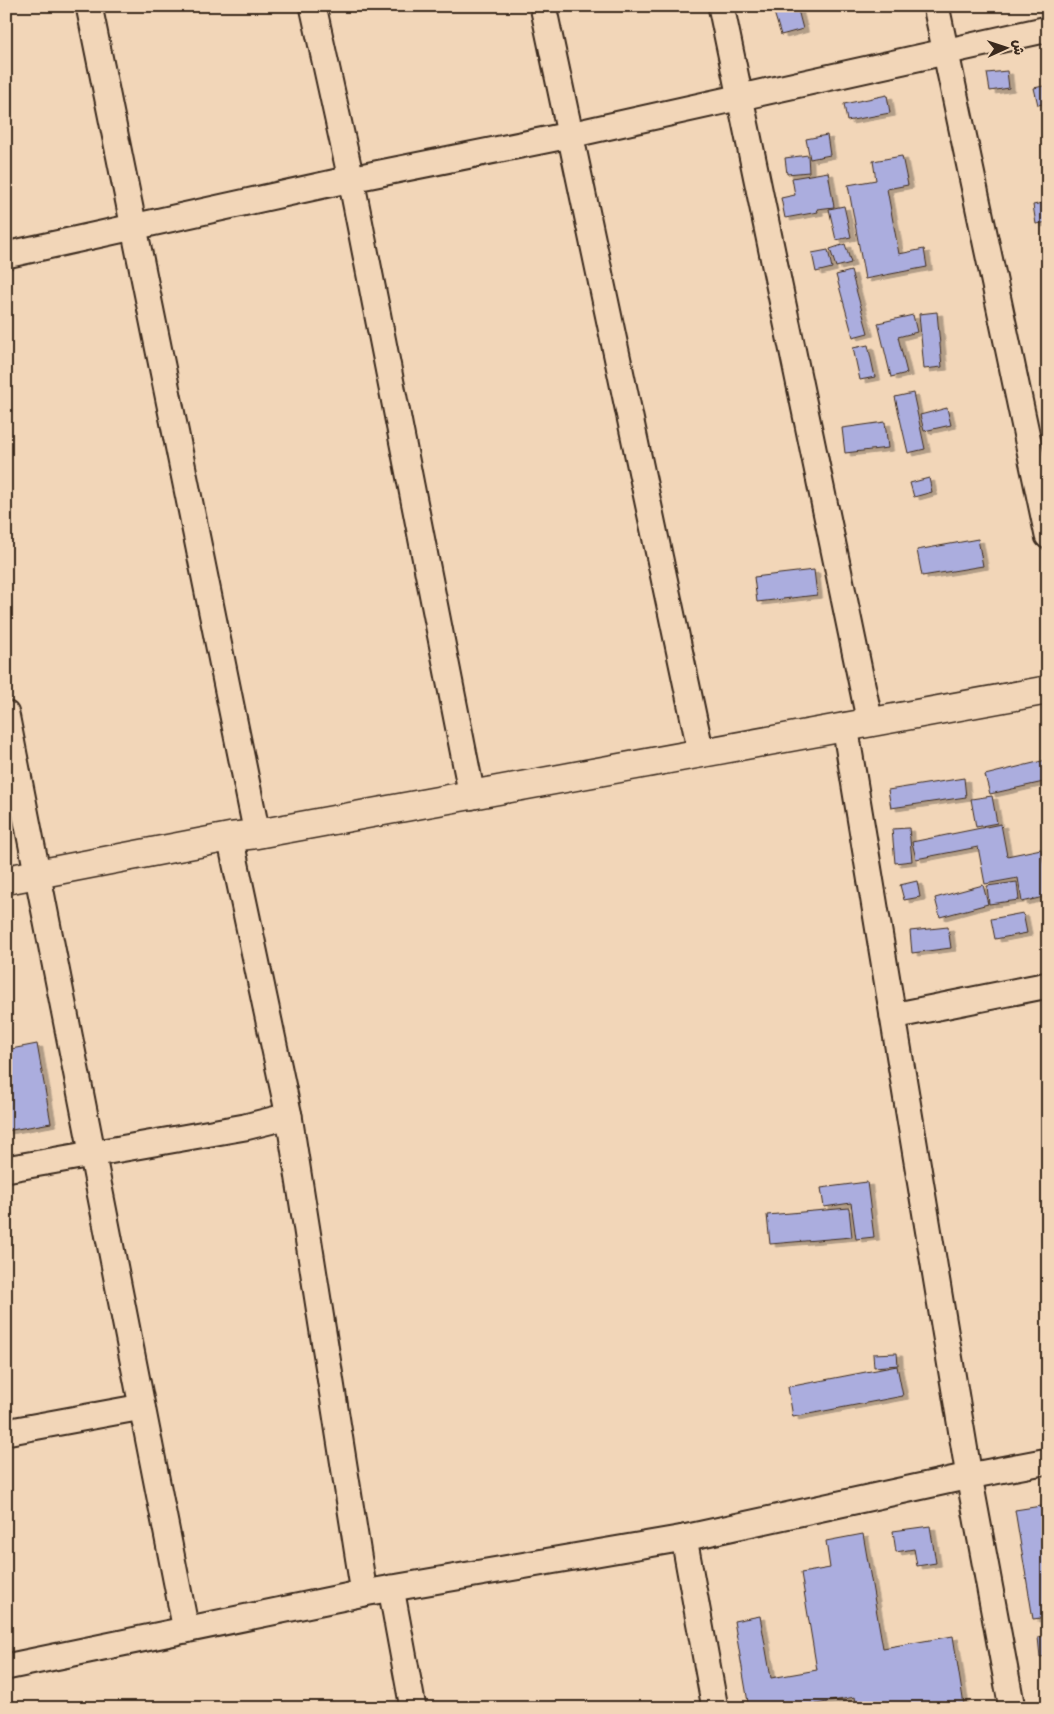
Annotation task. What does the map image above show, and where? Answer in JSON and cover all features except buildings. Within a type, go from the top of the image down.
[{"type":"street","points":[[89,6],[257,834]]},
{"type":"street","points":[[313,6],[351,180],[472,796]]},
{"type":"street","points":[[543,6],[701,753]]},
{"type":"street","points":[[721,6],[741,97],[857,724],[893,1016],[969,1476],[1012,1708]]},
{"type":"street","points":[[936,6],[1048,536]]},
{"type":"street","points":[[6,255],[134,226],[570,135],[1048,29]]},
{"type":"street","points":[[6,880],[230,837],[257,834],[472,796],[1048,690]]},
{"type":"street","points":[[6,714],[186,1630]]},
{"type":"street","points":[[230,837],[288,1116],[364,1593]]},
{"type":"street","points":[[893,1016],[1048,985]]},
{"type":"street","points":[[6,1169],[245,1127],[288,1116]]},
{"type":"street","points":[[6,1432],[142,1407]]},
{"type":"street","points":[[6,1667],[364,1593],[684,1538],[969,1476],[1048,1461]]},
{"type":"street","points":[[684,1538],[716,1708]]},
{"type":"street","points":[[391,1588],[413,1708]]}]
